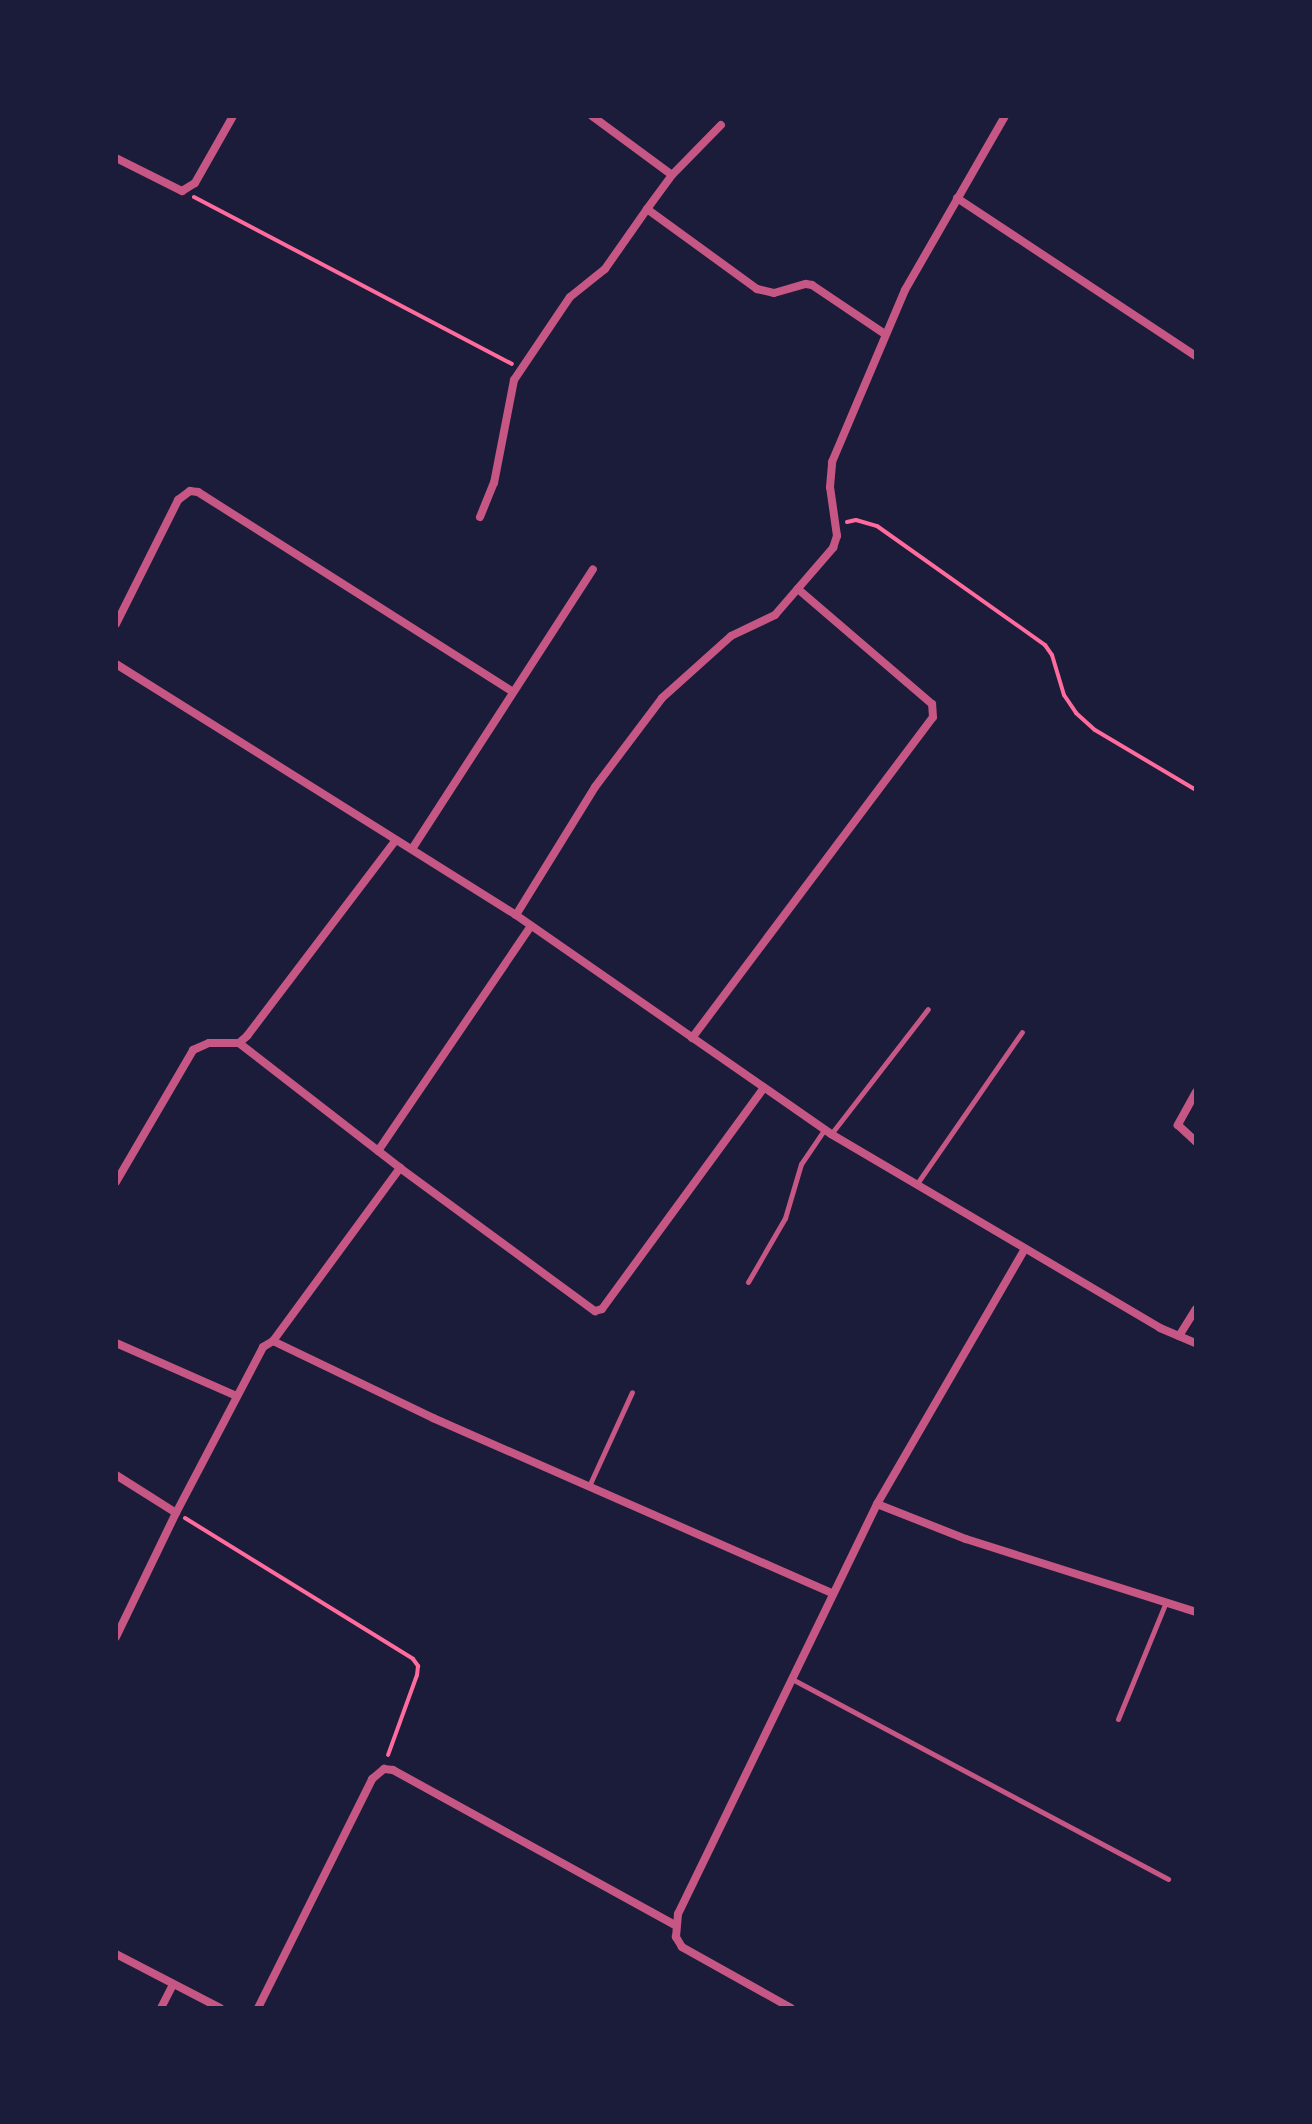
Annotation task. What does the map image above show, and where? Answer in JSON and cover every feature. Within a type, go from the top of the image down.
[{"type":"street","points":[[116,158],[182,191],[195,183],[233,116]]},
{"type":"street","points":[[516,915],[595,787],[662,698],[731,636],[775,615],[833,548],[837,524],[830,487],[832,462],[885,334],[919,262],[1005,116]]},
{"type":"street","points":[[595,117],[672,175]]},
{"type":"street","points":[[480,517],[494,483],[508,395],[521,369],[570,297],[605,269],[672,175],[721,125]]},
{"type":"street","points":[[957,198],[1196,356]]},
{"type":"street","points":[[647,209],[757,289],[774,293],[812,285],[885,334]]},
{"type":"street","points":[[116,624],[178,500],[190,491],[198,492],[513,692]]},
{"type":"street","points":[[412,849],[593,569]]},
{"type":"street","points":[[692,1038],[933,717],[932,704],[798,589]]},
{"type":"street","points":[[116,664],[516,915],[828,1132],[1025,1249],[1196,1343]]},
{"type":"street","points":[[239,1043],[396,840]]},
{"type":"street","points":[[378,1151],[531,926]]},
{"type":"street","points":[[116,1182],[193,1050],[209,1043],[239,1043],[400,1168],[595,1311],[602,1309],[764,1088]]},
{"type":"street","points":[[1196,1092],[1178,1125],[1196,1142]]},
{"type":"street","points":[[116,1637],[176,1513],[263,1347],[273,1341],[400,1168]]},
{"type":"street","points":[[791,2008],[682,1947],[676,1937],[675,1925],[877,1504],[1025,1249]]},
{"type":"street","points":[[1179,1336],[1196,1309]]},
{"type":"street","points":[[273,1341],[433,1418],[833,1594]]},
{"type":"street","points":[[116,1343],[237,1396]]},
{"type":"street","points":[[116,1475],[176,1513]]},
{"type":"street","points":[[877,1504],[966,1539],[1196,1612]]},
{"type":"street","points":[[258,2008],[372,1779],[384,1769],[393,1770],[675,1925]]},
{"type":"street","points":[[116,1954],[172,1986],[220,2008]]},
{"type":"street","points":[[161,2008],[172,1986]]},
{"type":"lane","points":[[748,1282],[785,1218],[801,1164],[928,1009]]},
{"type":"lane","points":[[916,1185],[1022,1032]]},
{"type":"lane","points":[[589,1487],[632,1392]]},
{"type":"lane","points":[[1118,1719],[1166,1601]]},
{"type":"lane","points":[[792,1679],[1168,1879]]},
{"type":"path","points":[[182,191],[521,369]]},
{"type":"path","points":[[837,524],[856,520],[877,526],[1045,645],[1052,655],[1064,695],[1076,713],[1095,730],[1196,790]]},
{"type":"path","points":[[176,1513],[413,1659],[418,1666],[417,1675],[384,1769]]}]
